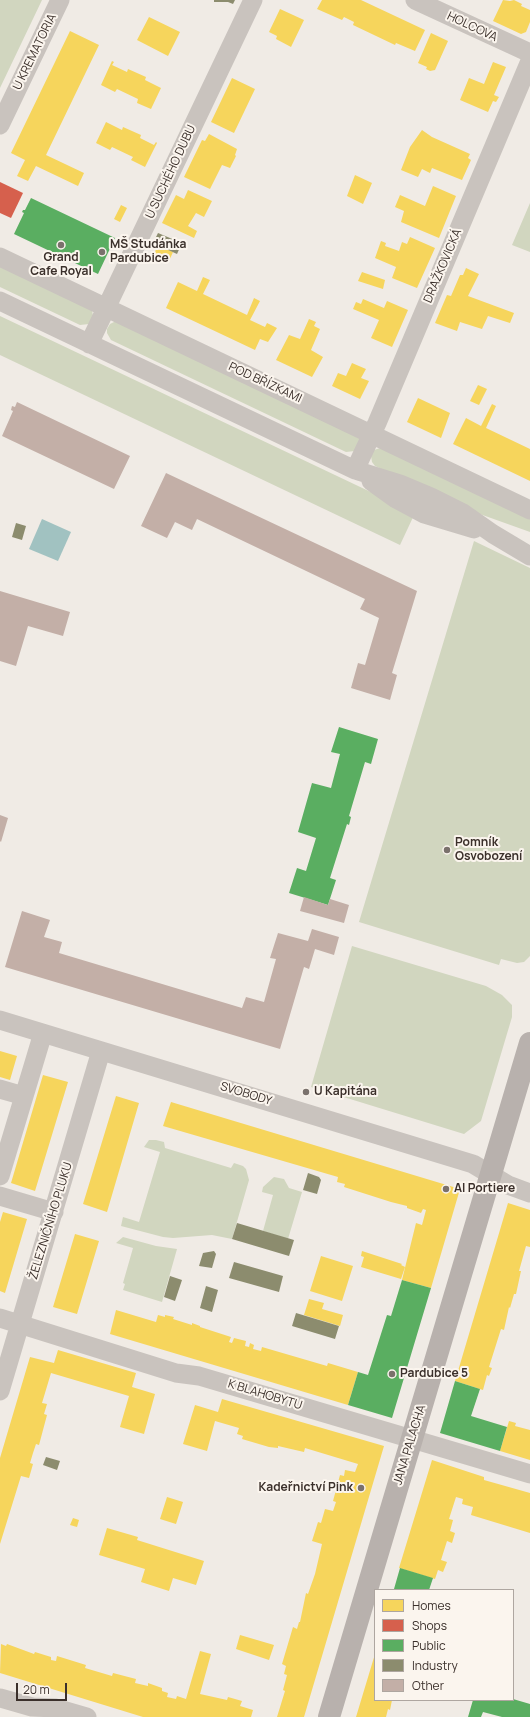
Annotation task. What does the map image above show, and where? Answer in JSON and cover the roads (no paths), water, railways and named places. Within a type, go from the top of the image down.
[{"type":"main road","name":"JANA PALACHA","points":[[329,1717],[530,1043]]},
{"type":"street","name":"U KREMATORIA","points":[[0,125],[60,0]]},
{"type":"street","name":"U SUCHÉHO DUBU","points":[[89,344],[253,0]]},
{"type":"street","name":"HOLCOVA","points":[[415,0],[530,53]]},
{"type":"street","name":"DRAŽKOVICKÁ","points":[[355,470],[372,434],[530,61]]},
{"type":"street","name":"POD BŘÍZKAMI","points":[[0,257],[530,510]]},
{"type":"street","points":[[0,301],[355,470],[400,484],[431,497],[463,513],[493,534],[530,556]]},
{"type":"street","points":[[493,534],[530,546]]},
{"type":"street","name":"SVOBODY","points":[[0,1020],[473,1164],[508,1185],[530,1193]]},
{"type":"street","points":[[0,1176],[43,1033]]},
{"type":"street","name":"ŽELEZNIČNÍHO PLUKU","points":[[0,1391],[101,1051]]},
{"type":"street","points":[[0,1089],[24,1096]]},
{"type":"street","points":[[0,1196],[54,1212]]},
{"type":"street","name":"K BLAHOBYTU","points":[[0,1318],[176,1373],[199,1376],[530,1474]]},
{"type":"street","points":[[0,1698],[32,1707],[56,1708],[87,1717]]},
{"type":"water","points":[[42,519],[71,532],[58,561],[29,549]]},
{"type":"place","name":"Grand Cafe Royal","points":[[61,245]]},
{"type":"place","name":"MŠ Studánka Pardubice","points":[[102,252]]},
{"type":"place","name":"Pomník Osvobození","points":[[447,850]]},
{"type":"place","name":"U Kapitána","points":[[306,1092]]},
{"type":"place","name":"Al Portiere","points":[[446,1189]]},
{"type":"place","name":"Pardubice 5","points":[[392,1374]]},
{"type":"place","name":"Kadeřnictví Pink","points":[[361,1488]]}]
